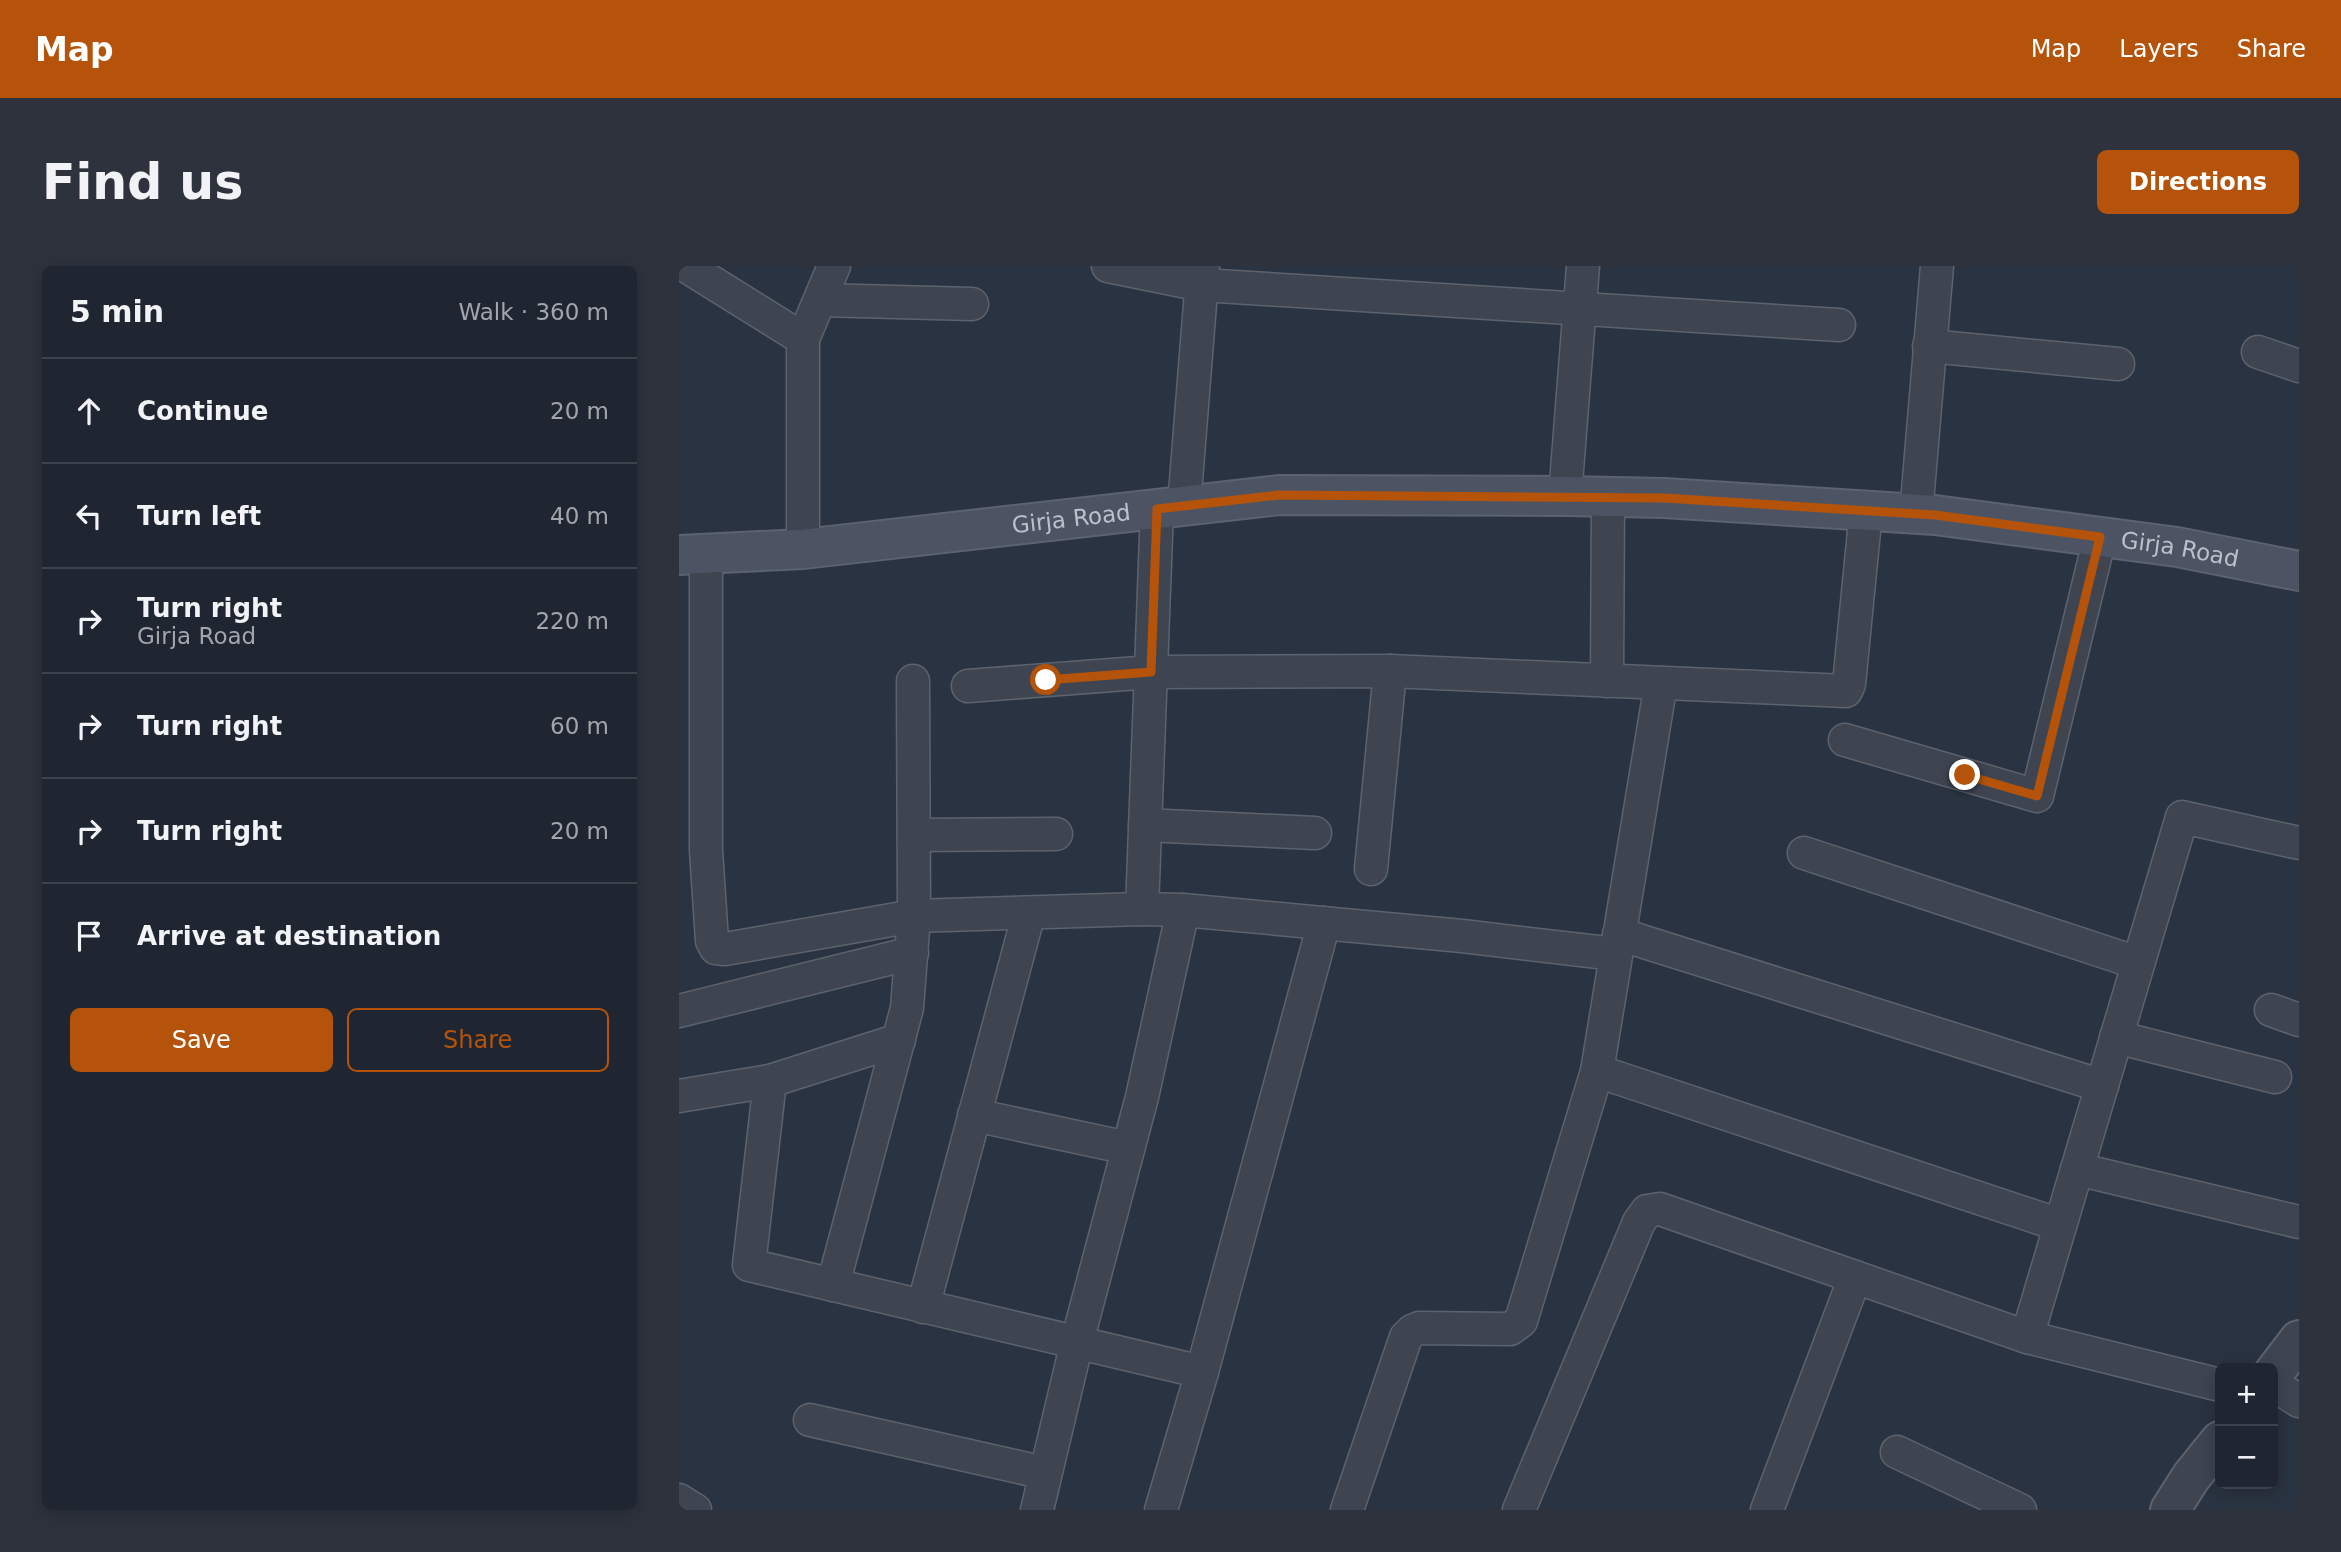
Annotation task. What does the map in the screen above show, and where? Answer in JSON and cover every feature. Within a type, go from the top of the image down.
[{"type":"main road","name":"Girja Road","points":[[692,555],[803,549],[1279,495],[1565,496],[1664,498],[1916,514],[2177,547],[2299,571]]},
{"type":"street","points":[[686,266],[803,339]]},
{"type":"street","points":[[803,549],[803,339],[834,266]]},
{"type":"street","points":[[1108,266],[1580,307],[1839,326]]},
{"type":"street","points":[[1565,496],[1583,266]]},
{"type":"street","points":[[1916,514],[1937,266]]},
{"type":"street","points":[[1143,909],[1151,672],[1203,275]]},
{"type":"street","points":[[820,300],[972,304]]},
{"type":"street","points":[[1929,346],[2118,364]]},
{"type":"street","points":[[2258,352],[2299,366]]},
{"type":"street","points":[[1607,681],[1608,497]]},
{"type":"street","points":[[968,686],[1151,672],[1390,671],[1846,691],[1849,684],[1866,511]]},
{"type":"street","points":[[1845,740],[2037,796],[2100,537]]},
{"type":"street","points":[[692,555],[693,850],[712,941],[716,948],[725,949],[914,916],[1143,909],[1183,910],[1462,936],[1617,944],[2102,1086]]},
{"type":"street","points":[[1371,869],[1390,671]]},
{"type":"street","points":[[833,1285],[907,1008],[914,916],[913,681]]},
{"type":"street","points":[[1347,1510],[1406,1337],[1419,1328],[1510,1329],[1521,1321],[1597,1071],[1661,683]]},
{"type":"street","points":[[2027,1337],[2182,817],[2299,843]]},
{"type":"street","points":[[1145,825],[1315,833]]},
{"type":"street","points":[[914,835],[1056,834]]},
{"type":"street","points":[[1804,853],[2138,964]]},
{"type":"street","points":[[1037,1510],[1077,1342],[1142,1097],[1183,910]]},
{"type":"street","points":[[923,1307],[1029,912]]},
{"type":"street","points":[[1161,1510],[1325,923]]},
{"type":"street","points":[[679,1011],[912,953]]},
{"type":"street","points":[[2116,1037],[2275,1077]]},
{"type":"street","points":[[679,1096],[770,1082],[898,1040]]},
{"type":"street","points":[[1597,1071],[2060,1225]]},
{"type":"street","points":[[770,1082],[749,1265],[1202,1371]]},
{"type":"street","points":[[974,1115],[1128,1148]]},
{"type":"street","points":[[2077,1169],[2299,1222]]},
{"type":"street","points":[[1519,1510],[1639,1222],[1647,1211],[1660,1209],[2027,1337],[2215,1384]]},
{"type":"street","points":[[1767,1510],[1855,1277]]},
{"type":"street","points":[[2278,1367],[2299,1340]]},
{"type":"street","points":[[2278,1387],[2299,1401]]},
{"type":"street","points":[[810,1420],[1045,1473]]},
{"type":"street","points":[[2170,1510],[2191,1477],[2215,1447]]},
{"type":"street","points":[[1897,1452],[2020,1510]]},
{"type":"street","points":[[679,1500],[695,1510]]},
{"type":"route","points":[[1046,680],[1151,672],[1157,509],[1279,495],[1664,498],[1935,515],[2100,537],[2037,796],[1965,775]]}]
